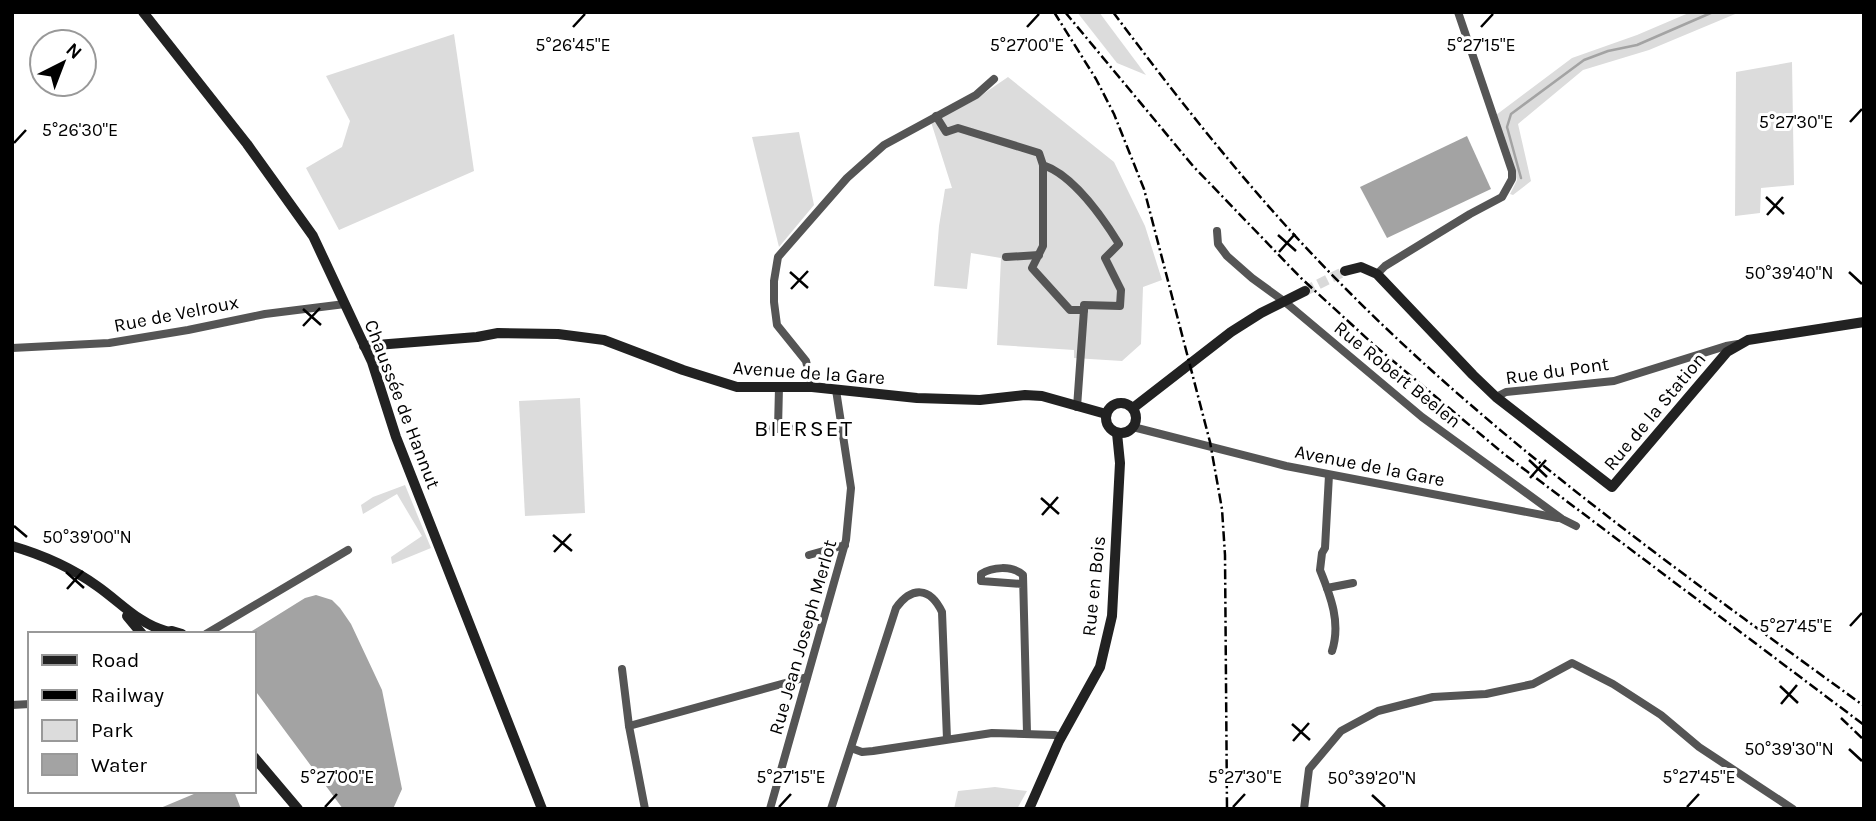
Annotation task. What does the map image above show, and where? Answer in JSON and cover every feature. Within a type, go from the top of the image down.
[{"type":"street","name":"Chaussée de Hannut","points":[[143,12],[188,66],[313,236],[365,345],[396,437],[542,809]]},
{"type":"street","points":[[1345,271],[1361,267],[1377,274],[1470,214],[1502,197],[1512,179],[1512,171],[1458,12]]},
{"type":"street","points":[[812,387],[806,361],[777,325],[774,281],[778,257],[856,170],[884,145],[976,95],[994,79]]},
{"type":"street","points":[[936,116],[946,132],[958,128],[1039,153],[1043,165],[1043,246],[1032,268],[1070,310],[1084,310]]},
{"type":"street","points":[[1043,165],[1055,169],[1088,202],[1119,244],[1105,258],[1121,290],[1119,306],[1084,305],[1077,407]]},
{"type":"street","name":"Rue Robert Beelen","points":[[1217,231],[1218,244],[1227,256],[1422,417],[1562,519],[1576,526]]},
{"type":"street","points":[[1006,257],[1039,255]]},
{"type":"street","name":"Rue du Pont","points":[[1377,274],[1496,397],[1506,392],[1614,381],[1738,344]]},
{"type":"street","points":[[1132,408],[1231,332],[1305,291]]},
{"type":"street","name":"Rue de Velroux","points":[[12,348],[109,343],[265,314],[345,304]]},
{"type":"street","points":[[1738,344],[1748,340],[1864,322]]},
{"type":"street","name":"Avenue de la Gare","points":[[365,345],[498,333],[558,334],[604,340],[719,383],[737,387],[812,387],[917,398],[980,400],[1042,396],[1106,414]]},
{"type":"street","name":"Rue de la Station","points":[[1496,397],[1612,487],[1727,352],[1738,344]]},
{"type":"street","points":[[778,429],[779,387]]},
{"type":"street","name":"Rue Jean Joseph Merlot","points":[[770,809],[845,545],[851,488],[836,390]]},
{"type":"street","points":[[1128,404],[1132,408],[1136,416],[1133,428],[1126,433],[1117,433],[1107,424],[1106,414],[1112,405],[1128,404]]},
{"type":"street","points":[[763,430],[790,427]]},
{"type":"street","name":"Avenue de la Gare","points":[[1133,428],[1329,475],[1562,519]]},
{"type":"street","name":"Rue en Bois","points":[[1029,809],[1061,737],[1100,667],[1112,616],[1120,463],[1117,433]]},
{"type":"street","points":[[1329,475],[1325,548],[1320,570],[1336,622],[1337,636],[1332,651]]},
{"type":"street","points":[[809,555],[845,545]]},
{"type":"street","points":[[12,546],[64,566],[161,632]]},
{"type":"street","points":[[209,632],[348,550]]},
{"type":"street","points":[[1022,584],[981,581],[981,574],[990,568],[1017,570],[1023,575],[1027,733]]},
{"type":"street","points":[[1327,588],[1353,583]]},
{"type":"street","points":[[831,809],[896,608],[905,595],[914,592],[927,594],[937,602],[942,612],[947,739]]},
{"type":"street","points":[[122,607],[141,632]]},
{"type":"street","points":[[1304,809],[1309,769],[1341,731],[1378,711],[1433,697],[1486,694],[1533,684],[1572,663],[1613,684],[1661,715],[1699,747],[1793,809]]},
{"type":"street","points":[[622,669],[629,726],[645,809]]},
{"type":"street","points":[[629,726],[807,677]]},
{"type":"street","points":[[851,748],[862,752],[992,733],[1061,737]]},
{"type":"street","points":[[256,759],[298,809]]},
{"type":"green space","points":[[1077,12],[1099,12],[1146,75],[1117,63]]},
{"type":"green space","points":[[1691,12],[1740,12],[1649,50],[1583,70],[1518,124],[1531,181],[1513,195],[1510,194],[1517,180],[1496,115],[1572,58]]},
{"type":"green space","points":[[454,34],[474,171],[339,230],[306,168],[342,147],[350,121],[326,76]]},
{"type":"green space","points":[[1792,62],[1794,185],[1761,188],[1760,213],[1735,216],[1736,72]]},
{"type":"green space","points":[[1008,77],[1114,162],[1145,226],[1162,280],[1143,287],[1141,344],[1122,361],[1074,358],[1074,350],[997,345],[1001,258],[971,253],[967,289],[934,286],[945,189],[952,188],[931,122],[973,101]]},
{"type":"green space","points":[[799,132],[814,205],[779,247],[752,137]]},
{"type":"green space","points":[[580,398],[585,513],[525,516],[519,401]]},
{"type":"green space","points":[[405,485],[431,548],[392,564],[391,557],[422,536],[397,494],[363,514],[361,505],[373,497]]},
{"type":"green space","points":[[995,787],[1027,791],[1017,809],[954,809],[958,791]]},
{"type":"water","points":[[1467,136],[1491,189],[1387,238],[1360,187]]},
{"type":"water","points":[[316,595],[332,600],[340,608],[351,624],[382,690],[402,789],[393,809],[343,809],[256,692],[256,632],[250,632],[305,598]]},
{"type":"water","points":[[196,793],[235,793],[241,809],[158,809]]},
{"type":"waterway","points":[[1521,178],[1507,127],[1511,114],[1584,60],[1608,51],[1637,45],[1713,12]]},
{"type":"tunnel","points":[[1305,291],[1345,271]]},
{"type":"railway","points":[[1054,12],[1096,79],[1114,114],[1144,189],[1210,442],[1222,509],[1225,555],[1227,809]]},
{"type":"railway","points":[[1065,12],[1193,166],[1301,278],[1374,345],[1504,454],[1864,725]]},
{"type":"railway","points":[[1113,12],[1169,86],[1257,193],[1320,262],[1411,352],[1535,459],[1600,510],[1864,706]]},
{"type":"railway","points":[[1841,718],[1864,740]]},
{"type":"district","name":"BIERSET","points":[[804,428]]}]
